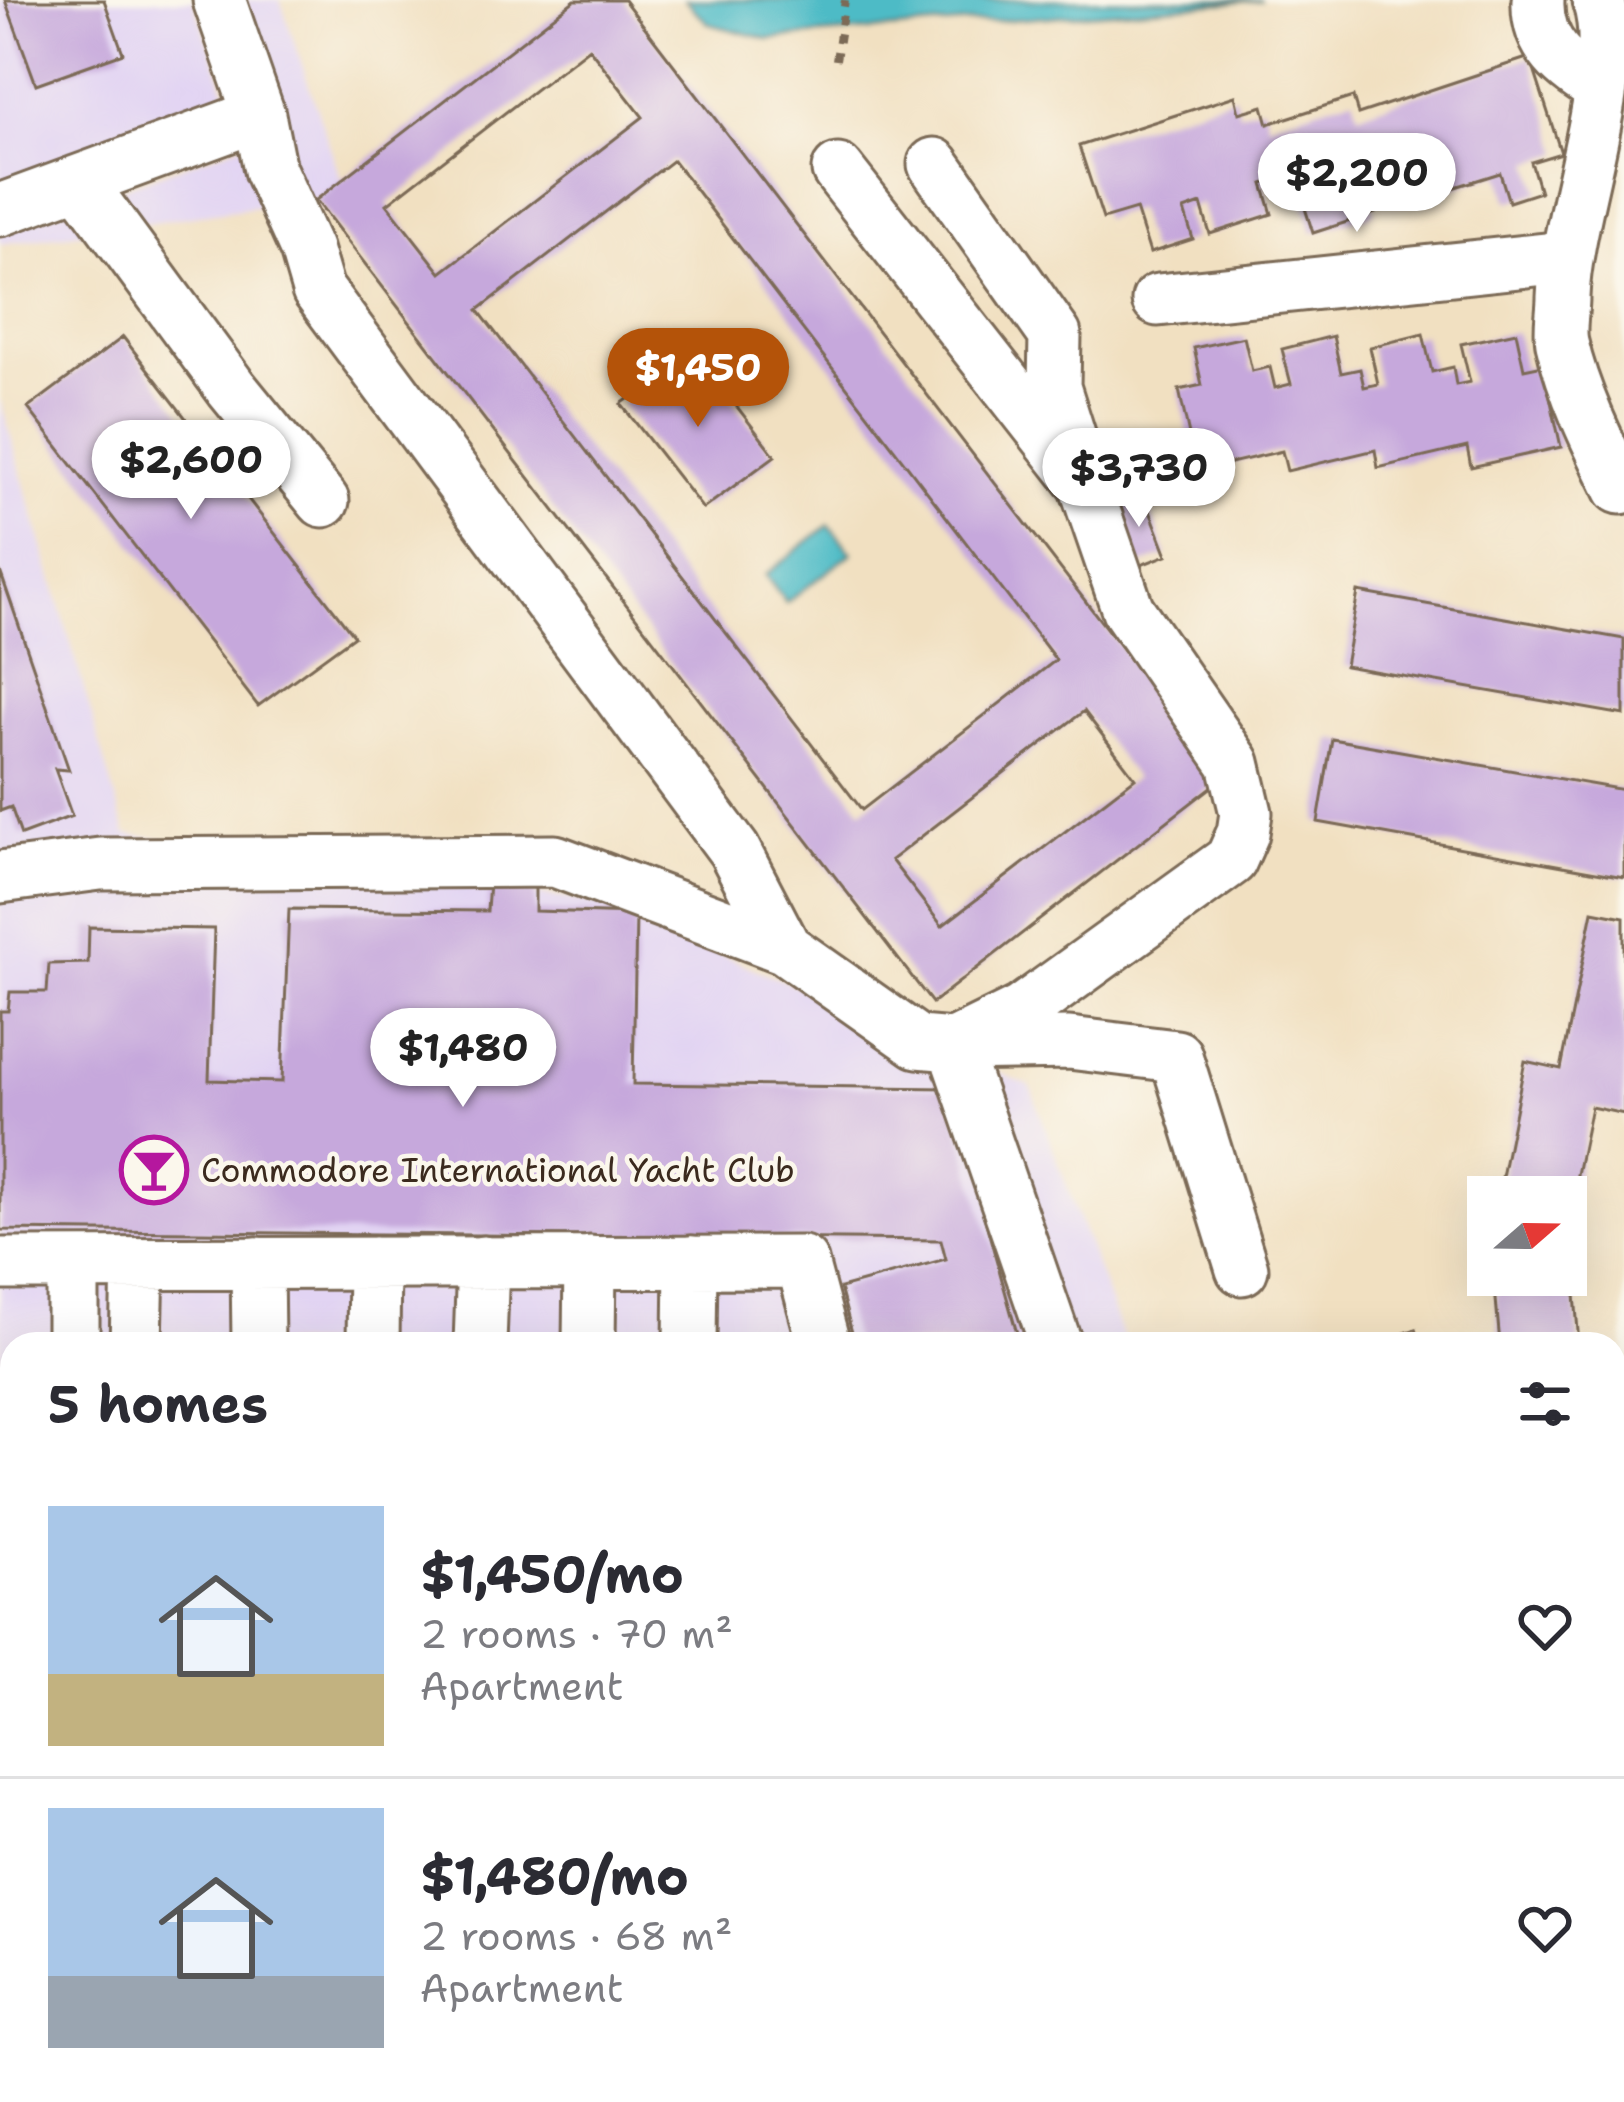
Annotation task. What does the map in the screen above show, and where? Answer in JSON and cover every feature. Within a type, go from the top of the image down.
[{"type":"street","points":[[1538,0],[1549,50],[1600,89]]},
{"type":"street","points":[[1598,0],[1606,24],[1600,89],[1565,257],[1562,340],[1600,448],[1624,488]]},
{"type":"street","points":[[227,2],[260,115],[270,170],[306,249],[318,290],[734,850],[785,948]]},
{"type":"street","points":[[0,210],[260,115]]},
{"type":"street","points":[[934,164],[1055,335],[1054,387],[1128,610],[1234,764],[1246,813],[1231,860],[1022,1011],[953,1046]]},
{"type":"street","points":[[838,170],[1085,485]]},
{"type":"street","points":[[79,181],[231,388],[322,501]]},
{"type":"street","points":[[1158,300],[1565,257]]},
{"type":"street","points":[[0,877],[100,864],[555,861],[785,948],[918,1042],[953,1046],[1069,1043],[1176,1056],[1242,1269]]},
{"type":"street","points":[[953,1046],[1052,1332]]},
{"type":"street","points":[[480,1332],[482,1262]]},
{"type":"street","points":[[589,1332],[590,1262]]},
{"type":"street","points":[[690,1332],[691,1262]]},
{"type":"street","points":[[0,1264],[802,1262],[821,1332]]},
{"type":"street","points":[[256,1263],[258,1332]]},
{"type":"street","points":[[373,1332],[374,1263]]},
{"type":"street","points":[[73,1332],[74,1264]]},
{"type":"street","points":[[136,1332],[137,1264]]},
{"type":"path","points":[[836,60],[845,0]]},
{"type":"shaded area","points":[[0,0],[193,0],[230,102],[0,187]]},
{"type":"shaded area","points":[[245,0],[280,0],[346,194],[0,244],[0,233],[289,127]]},
{"type":"shaded area","points":[[0,399],[126,834],[603,904],[1030,1086],[1121,1332],[0,1332]]},
{"type":"water","points":[[685,0],[1262,0],[768,39],[709,24]]},
{"type":"water","points":[[829,525],[852,553],[786,603],[765,575]]},
{"type":"building","points":[[5,0],[104,0],[123,53],[36,84]]},
{"type":"building","points":[[575,0],[624,0],[1222,779],[932,1003],[316,200]],"holes":[[[589,48],[643,117],[441,273],[387,204]],[[673,160],[1056,660],[862,810],[478,310]],[[1084,711],[1135,778],[942,926],[891,860]]]},
{"type":"building","points":[[1530,57],[1561,153],[1531,162],[1540,192],[1509,202],[1500,173],[1398,205],[1389,176],[1366,183],[1375,213],[1313,233],[1294,174],[1263,184],[1272,214],[1210,234],[1201,204],[1184,210],[1193,239],[1150,253],[1136,209],[1103,219],[1079,146],[1235,96],[1239,113],[1263,106],[1268,124],[1353,97],[1358,114]]},
{"type":"building","points":[[1516,332],[1524,369],[1543,365],[1561,447],[1471,467],[1467,447],[1378,468],[1375,450],[1287,471],[1282,451],[1197,471],[1179,390],[1202,385],[1194,348],[1244,337],[1252,371],[1270,367],[1275,388],[1291,384],[1282,349],[1333,336],[1341,373],[1360,369],[1364,387],[1378,384],[1370,347],[1423,334],[1432,372],[1453,367],[1456,385],[1470,382],[1461,344]]},
{"type":"building","points":[[123,337],[354,636],[258,706],[28,408]]},
{"type":"building","points":[[694,351],[775,456],[703,509],[621,404]]},
{"type":"building","points":[[1143,493],[1167,555],[1136,567],[1112,504]]},
{"type":"building","points":[[0,571],[69,770],[55,769],[72,816],[21,835],[11,807],[0,811]]},
{"type":"building","points":[[1358,592],[1624,639],[1624,715],[1345,666]]},
{"type":"building","points":[[1332,739],[1624,790],[1624,877],[1318,822]]},
{"type":"building","points":[[489,882],[535,883],[535,911],[636,914],[633,1084],[948,1088],[1017,1332],[852,1332],[840,1288],[946,1259],[941,1240],[0,1230],[0,1011],[8,1011],[10,992],[47,992],[49,964],[88,963],[89,927],[214,929],[209,1080],[282,1082],[289,909],[487,911]]},
{"type":"building","points":[[1593,911],[1624,917],[1624,1114],[1591,1107],[1577,1176],[1502,1176],[1525,1061],[1561,1069]]},
{"type":"building","points":[[1496,1296],[1575,1296],[1578,1332],[1499,1332]]},
{"type":"place","name":"Commodore International Yacht Club","points":[[154,1170]]}]
